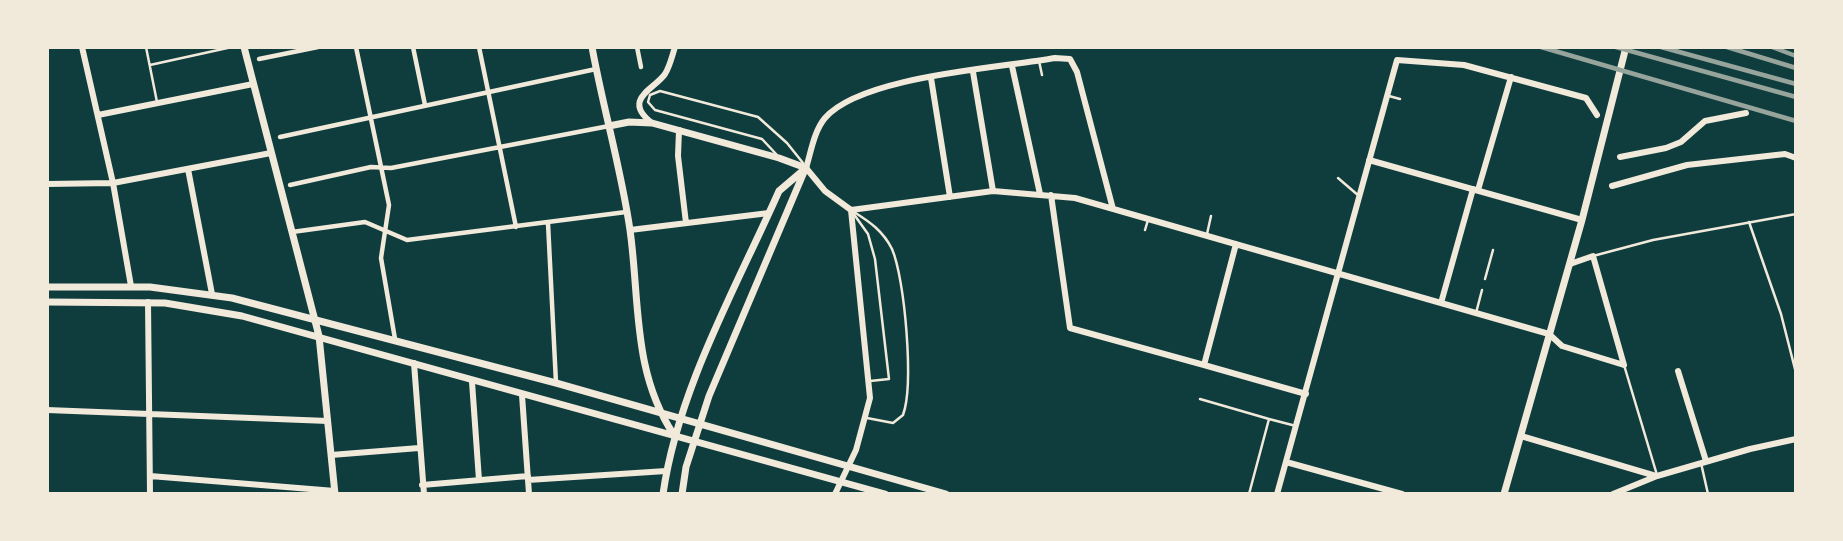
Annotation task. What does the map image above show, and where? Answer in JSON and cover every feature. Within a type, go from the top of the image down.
[{"type":"street","points":[[82,47],[113,183],[131,286]]},
{"type":"street","points":[[150,476],[335,493],[319,336],[244,47]]},
{"type":"street","points":[[259,59],[318,47]]},
{"type":"street","points":[[356,47],[389,205],[381,258],[395,340]]},
{"type":"street","points":[[413,47],[425,105]]},
{"type":"street","points":[[480,47],[516,227]]},
{"type":"street","points":[[592,47],[630,230],[639,342],[648,386],[659,412],[674,435]]},
{"type":"street","points":[[637,47],[641,67]]},
{"type":"street","points":[[652,123],[643,113],[642,97],[647,88],[664,75],[675,47]]},
{"type":"street","points":[[1504,494],[1570,264],[1626,47]]},
{"type":"street","points":[[682,494],[699,424],[806,168],[818,129],[833,111],[882,88],[1063,58],[1075,65],[1114,209]]},
{"type":"street","points":[[1277,494],[1397,60],[1451,63],[1511,77],[1586,98],[1597,115]]},
{"type":"street","points":[[1012,66],[1040,194]]},
{"type":"street","points":[[280,137],[596,69]]},
{"type":"street","points":[[973,72],[993,191]]},
{"type":"street","points":[[1441,303],[1511,77]]},
{"type":"street","points":[[931,78],[950,197]]},
{"type":"street","points":[[98,115],[253,84]]},
{"type":"street","points":[[1620,157],[1666,148],[1681,142],[1705,121],[1746,113]]},
{"type":"street","points":[[290,185],[629,122],[652,123],[806,168],[825,191],[851,210],[993,191],[1051,195],[1114,209],[1337,271],[1549,334],[1562,346],[1624,365]]},
{"type":"street","points":[[679,130],[678,156],[686,223]]},
{"type":"street","points":[[47,184],[113,183],[271,153]]},
{"type":"street","points":[[1612,186],[1687,165],[1786,154],[1796,158]]},
{"type":"street","points":[[1369,160],[1582,220]]},
{"type":"street","points":[[663,494],[674,435],[680,418],[769,213],[782,187],[806,168]]},
{"type":"street","points":[[188,169],[212,294]]},
{"type":"street","points":[[1051,195],[1070,328],[1306,394]]},
{"type":"street","points":[[835,494],[865,418],[870,381],[851,210]]},
{"type":"street","points":[[291,232],[365,222],[407,240],[626,212]]},
{"type":"street","points":[[630,230],[769,213]]},
{"type":"street","points":[[548,223],[555,383]]},
{"type":"street","points":[[1204,365],[1236,244]]},
{"type":"street","points":[[1570,264],[1593,256],[1624,365]]},
{"type":"street","points":[[47,287],[131,286],[212,294],[314,317],[946,494]]},
{"type":"street","points":[[47,302],[148,302],[242,316],[414,363],[472,382],[884,494]]},
{"type":"street","points":[[148,302],[150,494]]},
{"type":"street","points":[[414,363],[424,494]]},
{"type":"street","points":[[1678,371],[1703,462]]},
{"type":"street","points":[[472,382],[479,480]]},
{"type":"street","points":[[522,394],[529,494]]},
{"type":"street","points":[[47,410],[328,421]]},
{"type":"street","points":[[1521,436],[1657,476]]},
{"type":"street","points":[[1613,494],[1657,476],[1703,462],[1796,439]]},
{"type":"street","points":[[331,455],[419,448]]},
{"type":"street","points":[[1286,462],[1402,494]]},
{"type":"street","points":[[422,485],[667,471]]},
{"type":"lane","points":[[146,47],[157,102]]},
{"type":"lane","points":[[150,65],[232,47]]},
{"type":"lane","points":[[1039,61],[1042,75]]},
{"type":"lane","points":[[1448,72],[1451,63]]},
{"type":"lane","points":[[779,158],[762,139],[655,110],[650,106],[649,98],[660,91],[758,117],[787,142],[806,168]]},
{"type":"lane","points":[[1387,95],[1400,99]]},
{"type":"lane","points":[[1338,178],[1359,196]]},
{"type":"lane","points":[[851,210],[873,247],[886,352],[888,379],[870,381]]},
{"type":"lane","points":[[851,210],[876,226],[894,257],[909,372],[907,406],[899,420],[885,424],[865,418]]},
{"type":"lane","points":[[1593,256],[1653,240],[1796,214]]},
{"type":"lane","points":[[1206,235],[1211,216]]},
{"type":"lane","points":[[1145,230],[1149,219]]},
{"type":"lane","points":[[1749,222],[1781,314],[1796,373]]},
{"type":"lane","points":[[1485,279],[1493,250]]},
{"type":"lane","points":[[1476,313],[1482,290]]},
{"type":"lane","points":[[1624,365],[1657,476]]},
{"type":"lane","points":[[1200,399],[1297,426]]},
{"type":"lane","points":[[1249,494],[1269,419]]},
{"type":"lane","points":[[1703,462],[1708,494]]},
{"type":"railway","points":[[1541,47],[1796,121]]},
{"type":"railway","points":[[1616,47],[1796,97]]},
{"type":"railway","points":[[1661,47],[1796,84]]},
{"type":"railway","points":[[1727,47],[1796,68]]},
{"type":"railway","points":[[1772,47],[1796,56]]}]
